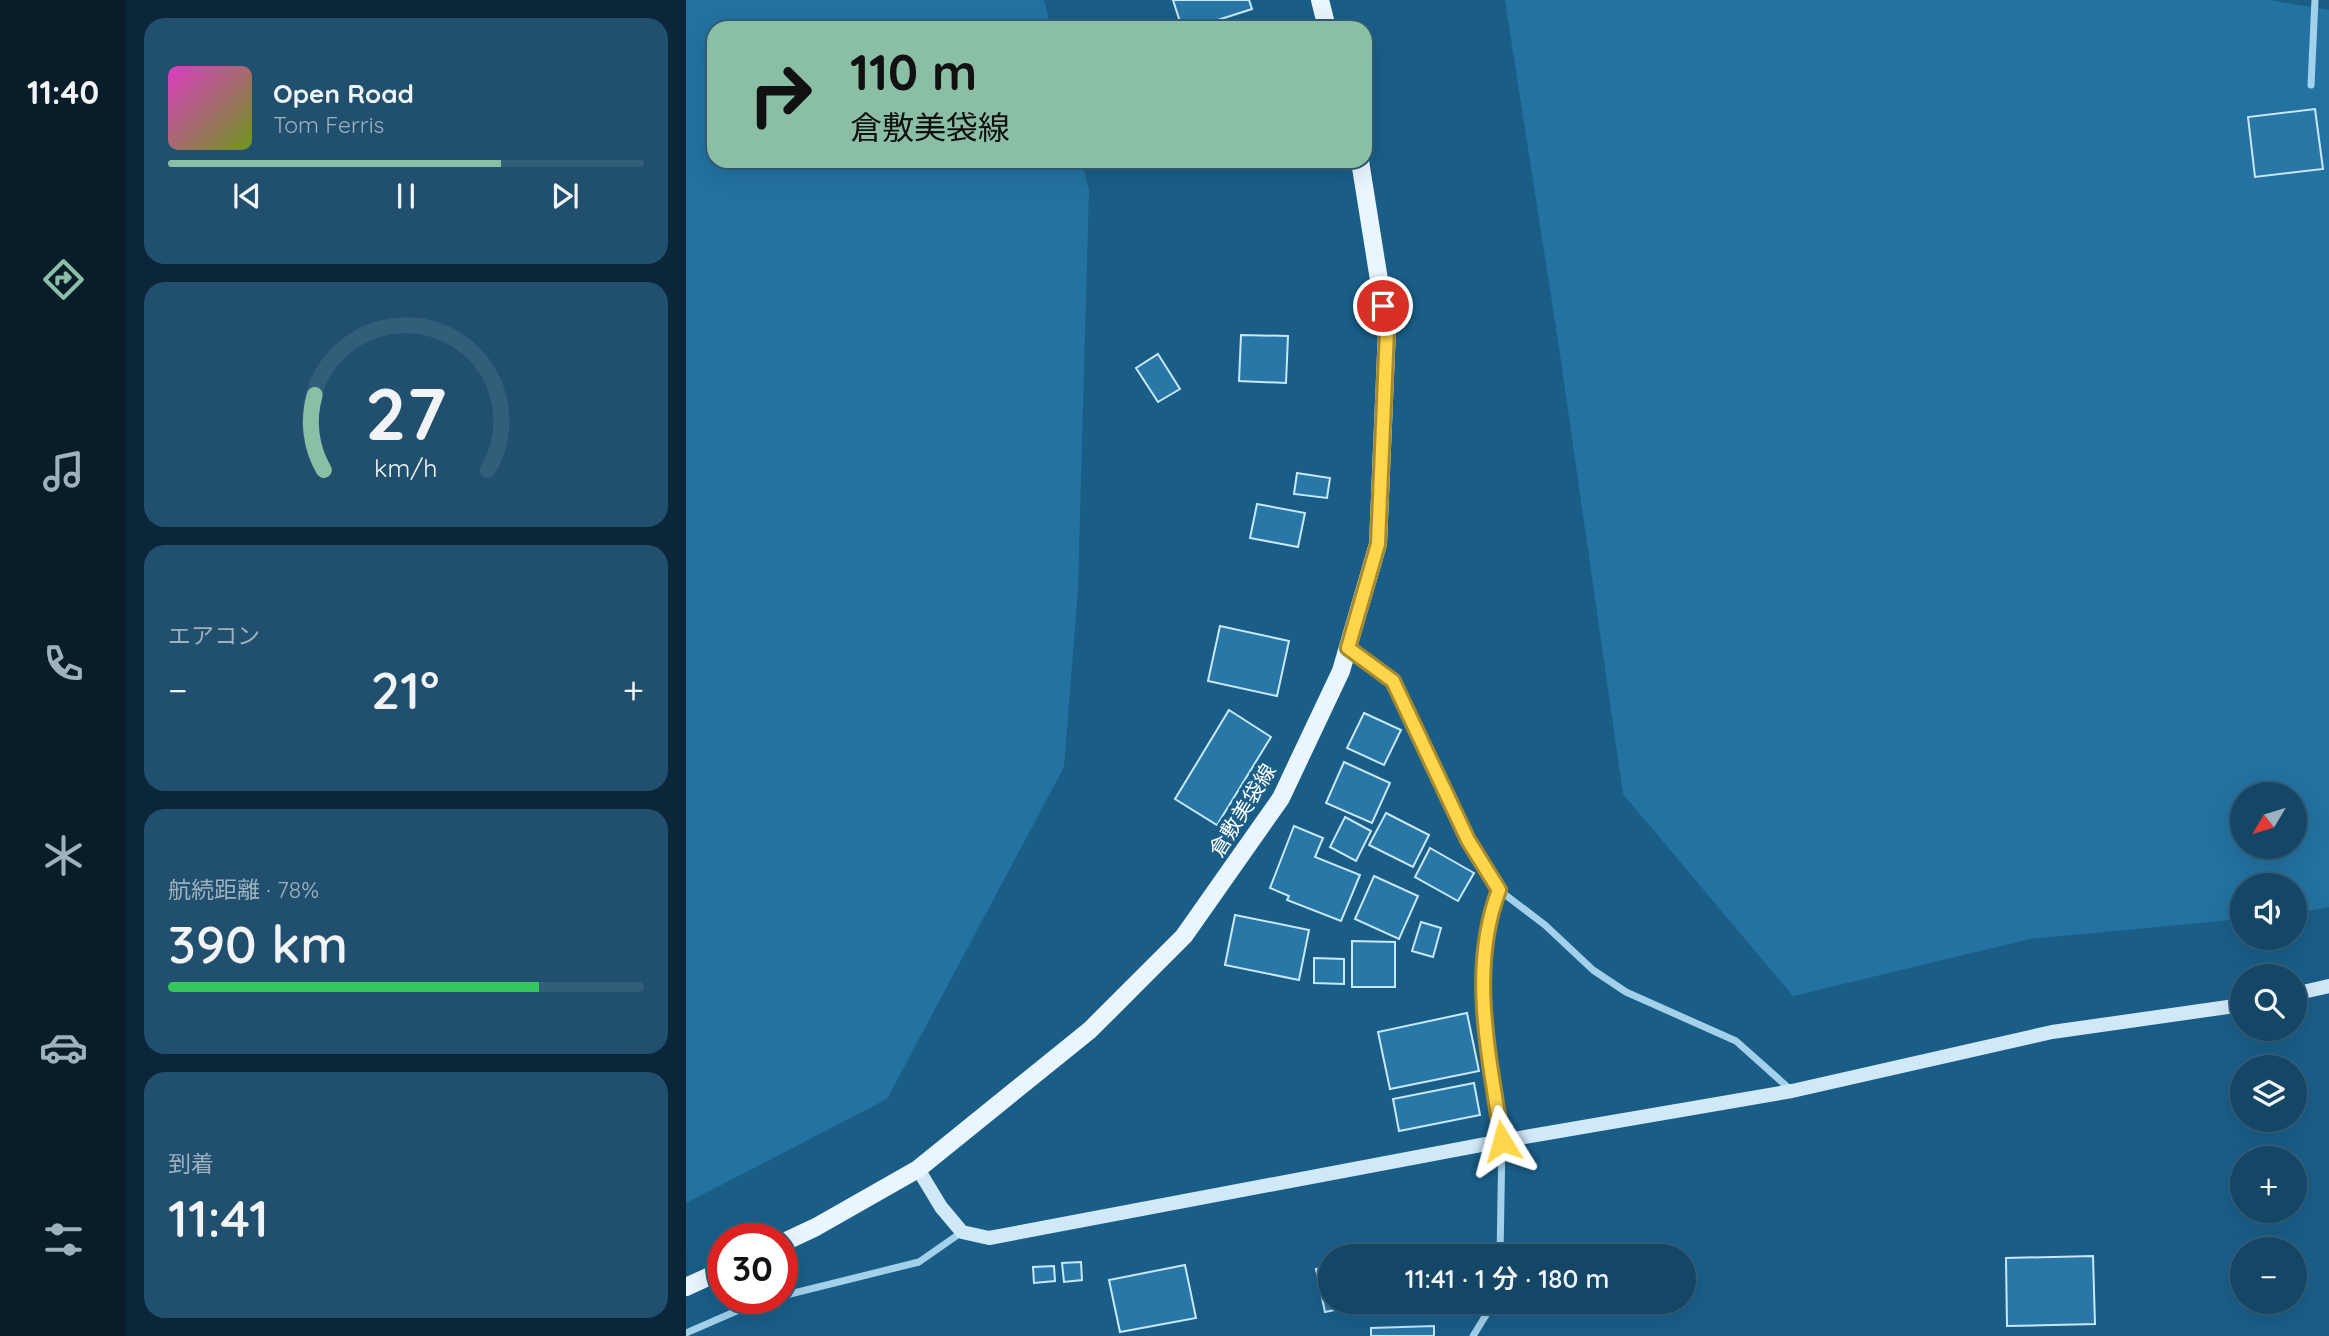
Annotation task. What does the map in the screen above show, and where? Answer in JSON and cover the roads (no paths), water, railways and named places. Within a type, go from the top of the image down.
[{"type":"main road","points":[[1320,0],[1325,21]]},
{"type":"main road","name":"倉敷美袋線","points":[[798,1235],[918,1169],[1090,1030],[1184,936],[1281,799],[1341,671],[1378,544],[1387,330],[1361,168]]},
{"type":"main road","points":[[686,1287],[707,1277]]},
{"type":"street","points":[[2311,85],[2315,0]]},
{"type":"street","points":[[1348,648],[1393,681],[1468,840],[1499,890],[1545,925],[1593,970],[1626,992],[1736,1041],[1792,1091]]},
{"type":"street","points":[[1499,890],[1489,917],[1482,996],[1502,1141],[1500,1244]]},
{"type":"street","points":[[2307,991],[2329,986]]},
{"type":"street","points":[[918,1169],[941,1207],[962,1232],[989,1238],[1502,1141],[1792,1091],[2052,1032],[2230,1007]]},
{"type":"street","points":[[798,1292],[919,1262],[962,1232]]},
{"type":"street","points":[[686,1333],[730,1314]]},
{"type":"street","points":[[1473,1336],[1487,1314]]}]
